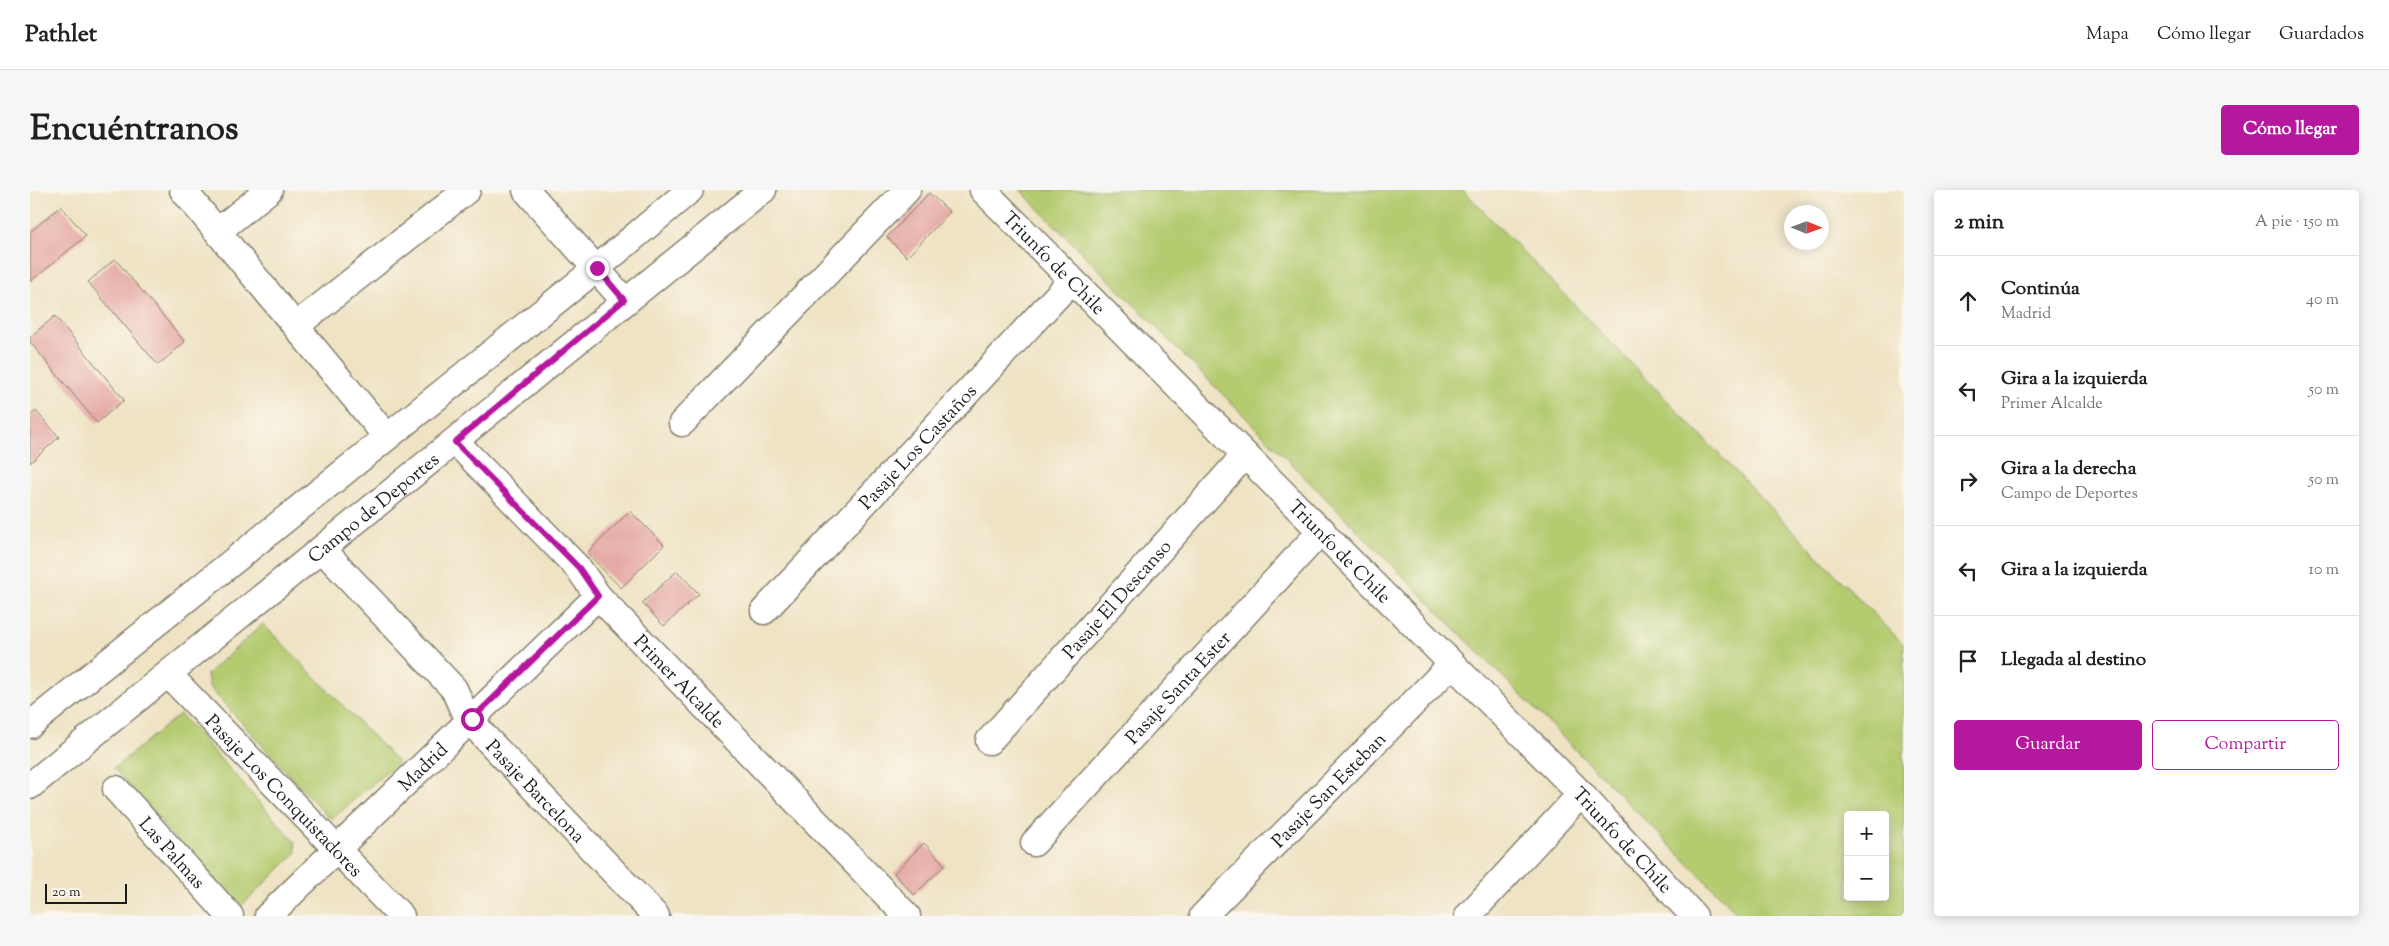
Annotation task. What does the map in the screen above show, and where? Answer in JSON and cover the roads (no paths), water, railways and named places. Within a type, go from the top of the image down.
[{"type":"street","points":[[184,190],[297,325],[387,437]]},
{"type":"street","points":[[218,231],[269,190]]},
{"type":"street","points":[[297,325],[467,190]]},
{"type":"street","points":[[526,190],[624,300]]},
{"type":"street","points":[[30,725],[597,268],[690,190]]},
{"type":"street","name":"Campo de Deportes","points":[[31,783],[455,442],[624,300],[763,190]]},
{"type":"street","points":[[682,423],[907,190]]},
{"type":"street","name":"Triunfo de Chile","points":[[983,190],[1244,456],[1322,530],[1581,794],[1694,916]]},
{"type":"street","name":"Pasaje Los Castaños","points":[[764,611],[1071,281]]},
{"type":"street","name":"Primer Alcalde","points":[[455,442],[579,568],[598,596],[903,915]]},
{"type":"street","name":"Pasaje El Descanso","points":[[989,741],[1244,456]]},
{"type":"street","name":"Pasaje Santa Ester","points":[[1034,844],[1322,530]]},
{"type":"street","name":"Pasaje Barcelona","points":[[322,549],[454,689],[462,707],[483,735],[656,916]]},
{"type":"street","name":"Madrid","points":[[268,916],[598,596]]},
{"type":"street","name":"Pasaje San Esteban","points":[[1203,916],[1452,664]]},
{"type":"street","name":"Pasaje Los Conquistadores","points":[[168,674],[400,916]]},
{"type":"street","name":"Las Palmas","points":[[116,789],[230,916]]},
{"type":"street","points":[[1468,916],[1581,794]]}]
